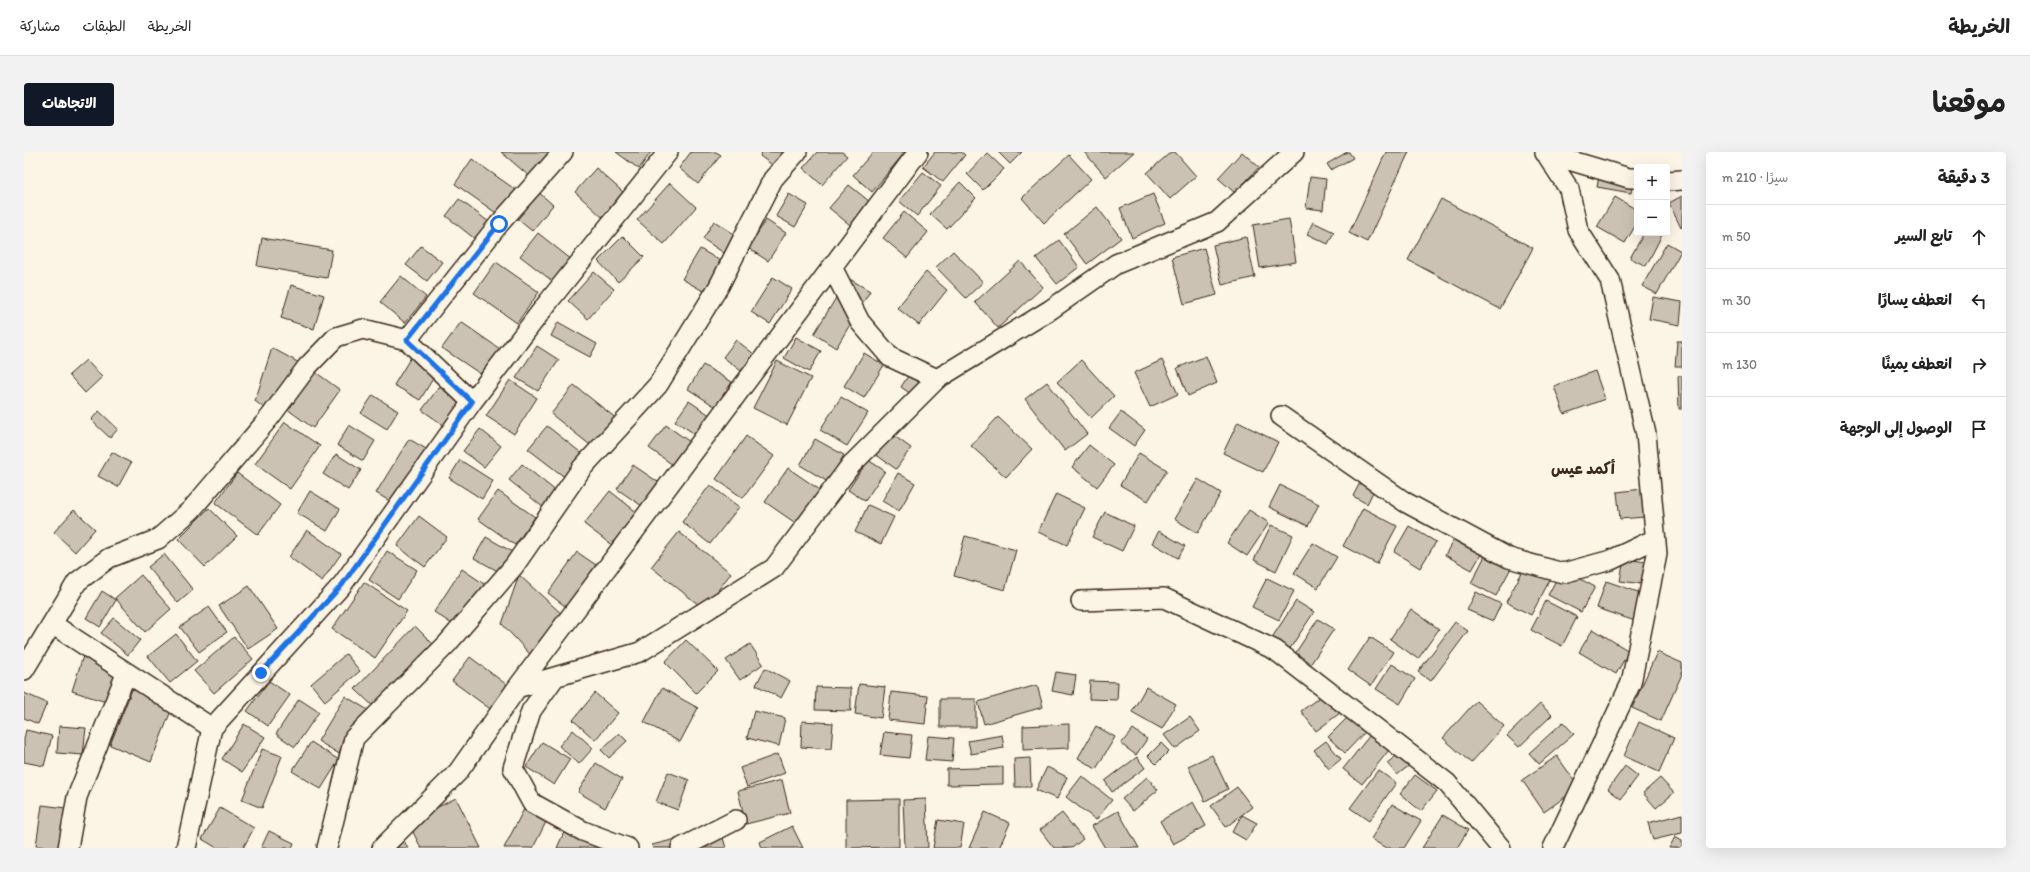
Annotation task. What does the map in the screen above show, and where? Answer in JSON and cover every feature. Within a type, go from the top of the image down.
[{"type":"street","points":[[407,340],[499,224],[563,152]]},
{"type":"street","points":[[186,848],[212,728],[342,585],[472,402],[668,152]]},
{"type":"street","points":[[327,848],[354,738],[448,644],[514,566],[582,468],[658,385],[720,286],[773,179],[797,152]]},
{"type":"street","points":[[382,848],[458,772],[517,688],[918,152]]},
{"type":"street","points":[[517,688],[640,652],[774,568],[851,465],[937,379],[1050,310],[1116,264],[1217,222],[1294,152]]},
{"type":"street","points":[[1545,153],[1629,178],[1634,178]]},
{"type":"street","points":[[1545,153],[1569,190],[1578,230],[1610,280],[1646,434],[1657,554],[1631,682],[1554,848]]},
{"type":"street","points":[[1670,181],[1682,180]]},
{"type":"street","points":[[832,267],[860,322],[890,358],[937,379]]},
{"type":"street","points":[[24,670],[77,582],[109,558],[158,538],[190,510],[270,417],[307,367],[336,337],[363,329],[407,340],[472,402]]},
{"type":"street","points":[[1281,416],[1405,502],[1509,558],[1563,573],[1611,560],[1656,539]]},
{"type":"street","points":[[1081,601],[1164,598],[1275,650],[1447,783],[1501,848]]},
{"type":"street","points":[[52,624],[126,674],[212,728]]},
{"type":"street","points":[[68,848],[77,797],[126,674]]},
{"type":"street","points":[[555,677],[531,710],[513,768],[532,803],[583,831],[628,848]]},
{"type":"street","points":[[681,848],[736,820]]},
{"type":"building","points":[[501,152],[549,152],[529,176]]},
{"type":"building","points":[[616,152],[651,152],[639,169]]},
{"type":"building","points":[[691,152],[716,152],[721,155],[698,184],[679,168]]},
{"type":"building","points":[[762,152],[803,152],[787,176],[760,156]]},
{"type":"building","points":[[817,152],[842,152],[847,156],[822,185],[803,168]]},
{"type":"building","points":[[873,152],[905,152],[872,192],[853,175]]},
{"type":"building","points":[[935,152],[961,152],[965,155],[943,182],[923,167]]},
{"type":"building","points":[[998,152],[1022,152],[1010,164]]},
{"type":"building","points":[[1084,152],[1134,152],[1106,177]]},
{"type":"building","points":[[1171,152],[1175,152],[1196,176],[1170,199],[1147,173]]},
{"type":"building","points":[[1242,152],[1259,167],[1235,193],[1218,178]]},
{"type":"building","points":[[1349,152],[1353,158],[1331,170],[1327,164]]},
{"type":"building","points":[[1386,152],[1409,152],[1367,242],[1349,233]]},
{"type":"building","points":[[987,153],[1004,169],[983,190],[967,174]]},
{"type":"building","points":[[1069,155],[1091,179],[1044,223],[1022,198]]},
{"type":"building","points":[[472,159],[516,190],[499,215],[455,184]]},
{"type":"building","points":[[596,168],[623,192],[602,217],[575,192]]},
{"type":"building","points":[[923,172],[941,186],[917,216],[899,201]]},
{"type":"building","points":[[1599,176],[1633,182],[1631,193],[1597,187]]},
{"type":"building","points":[[1310,177],[1326,179],[1323,210],[1306,208]]},
{"type":"building","points":[[960,182],[976,198],[947,229],[930,214]]},
{"type":"building","points":[[670,183],[696,207],[664,244],[637,220]]},
{"type":"building","points":[[849,185],[875,206],[855,229],[829,208]]},
{"type":"building","points":[[536,190],[553,205],[532,231],[515,217]]},
{"type":"building","points":[[789,194],[808,205],[795,227],[776,216]]},
{"type":"building","points":[[1153,194],[1165,223],[1132,238],[1120,208]]},
{"type":"building","points":[[1682,196],[1681,228],[1670,205],[1670,202]]},
{"type":"building","points":[[1615,197],[1634,208],[1634,228],[1625,243],[1597,227]]},
{"type":"building","points":[[459,199],[494,226],[480,243],[446,216]]},
{"type":"building","points":[[1441,199],[1533,248],[1500,309],[1408,260]]},
{"type":"building","points":[[1097,207],[1121,238],[1087,264],[1064,234]]},
{"type":"building","points":[[904,212],[928,232],[907,258],[883,238]]},
{"type":"building","points":[[1289,219],[1296,262],[1260,268],[1253,225]]},
{"type":"building","points":[[766,220],[786,233],[768,261],[748,248]]},
{"type":"building","points":[[714,221],[742,239],[730,257],[703,239]]},
{"type":"building","points":[[1313,222],[1334,232],[1328,244],[1307,234]]},
{"type":"building","points":[[538,233],[577,264],[560,287],[520,256]]},
{"type":"building","points":[[623,236],[644,257],[618,282],[598,261]]},
{"type":"building","points":[[1642,236],[1661,236],[1646,266],[1630,258]]},
{"type":"building","points":[[1246,237],[1255,277],[1222,285],[1213,245]]},
{"type":"building","points":[[262,238],[332,250],[327,278],[257,266]]},
{"type":"building","points":[[1059,240],[1079,267],[1057,284],[1036,258]]},
{"type":"building","points":[[1667,243],[1681,251],[1657,294],[1642,286]]},
{"type":"building","points":[[421,246],[442,262],[427,281],[406,265]]},
{"type":"building","points":[[1204,248],[1217,295],[1184,304],[1172,257]]},
{"type":"building","points":[[700,249],[738,271],[721,301],[682,279]]},
{"type":"building","points":[[953,251],[983,282],[966,298],[936,267]]},
{"type":"building","points":[[1020,261],[1043,287],[998,328],[975,302]]},
{"type":"building","points":[[496,262],[539,292],[517,323],[474,293]]},
{"type":"building","points":[[594,272],[614,289],[588,319],[568,301]]},
{"type":"building","points":[[926,272],[947,290],[919,325],[897,308]]},
{"type":"building","points":[[401,276],[426,297],[405,323],[380,302]]},
{"type":"building","points":[[773,277],[792,289],[770,324],[751,312]]},
{"type":"building","points":[[848,278],[870,291],[836,348],[814,334]]},
{"type":"building","points":[[291,285],[324,295],[314,329],[281,318]]},
{"type":"building","points":[[1653,297],[1682,302],[1680,325],[1649,319]]},
{"type":"building","points":[[461,322],[500,349],[482,375],[442,348]]},
{"type":"building","points":[[558,322],[597,344],[590,357],[551,336]]},
{"type":"building","points":[[796,337],[821,351],[809,372],[784,358]]},
{"type":"building","points":[[736,340],[754,354],[741,371],[723,357]]},
{"type":"building","points":[[1677,341],[1682,341],[1682,367],[1675,367]]},
{"type":"building","points":[[537,346],[559,360],[538,391],[516,378]]},
{"type":"building","points":[[272,348],[305,366],[264,408],[255,401]]},
{"type":"building","points":[[864,353],[884,365],[864,398],[844,386]]},
{"type":"building","points":[[1206,356],[1217,383],[1188,396],[1177,368]]},
{"type":"building","points":[[411,357],[437,372],[420,400],[394,385]]},
{"type":"building","points":[[86,360],[102,377],[85,393],[69,375]]},
{"type":"building","points":[[918,360],[932,370],[915,397],[901,387]]},
{"type":"building","points":[[1081,360],[1114,396],[1091,418],[1057,382]]},
{"type":"building","points":[[1162,360],[1178,394],[1150,407],[1134,373]]},
{"type":"building","points":[[777,361],[811,378],[787,425],[753,408]]},
{"type":"building","points":[[703,365],[732,382],[716,407],[688,389]]},
{"type":"building","points":[[314,371],[340,390],[313,428],[287,409]]},
{"type":"building","points":[[1595,371],[1605,399],[1564,414],[1554,386]]},
{"type":"building","points":[[1678,376],[1682,376],[1682,409],[1679,409]]},
{"type":"building","points":[[510,380],[537,398],[514,434],[486,416]]},
{"type":"building","points":[[1047,382],[1087,434],[1065,451],[1025,399]]},
{"type":"building","points":[[574,385],[622,423],[599,452],[551,414]]},
{"type":"building","points":[[439,387],[463,404],[446,427],[422,410]]},
{"type":"building","points":[[373,395],[398,411],[387,429],[361,413]]},
{"type":"building","points":[[841,397],[868,413],[847,446],[820,430]]},
{"type":"building","points":[[689,401],[714,418],[701,438],[675,421]]},
{"type":"building","points":[[99,411],[118,429],[110,438],[91,420]]},
{"type":"building","points":[[1121,412],[1145,430],[1134,446],[1109,428]]},
{"type":"building","points":[[998,417],[1032,449],[1006,477],[971,446]]},
{"type":"building","points":[[285,422],[320,446],[290,489],[255,464]]},
{"type":"building","points":[[1238,422],[1278,442],[1263,472],[1223,453]]},
{"type":"building","points":[[349,425],[375,441],[363,461],[337,445]]},
{"type":"building","points":[[666,425],[697,447],[680,470],[649,448]]},
{"type":"building","points":[[547,426],[589,459],[571,482],[528,449]]},
{"type":"building","points":[[480,429],[501,446],[484,467],[463,451]]},
{"type":"building","points":[[890,433],[911,448],[896,469],[875,454]]},
{"type":"building","points":[[746,436],[774,456],[743,498],[716,479]]},
{"type":"building","points":[[409,439],[433,453],[400,507],[376,493]]},
{"type":"building","points":[[815,439],[844,455],[828,482],[800,465]]},
{"type":"building","points":[[1089,445],[1114,465],[1097,487],[1072,467]]},
{"type":"building","points":[[112,452],[131,463],[118,487],[98,476]]},
{"type":"building","points":[[1139,453],[1167,470],[1148,501],[1120,485]]},
{"type":"building","points":[[336,454],[361,470],[348,490],[323,474]]},
{"type":"building","points":[[460,460],[493,481],[482,499],[449,478]]},
{"type":"building","points":[[868,460],[885,471],[865,501],[848,490]]},
{"type":"building","points":[[522,464],[557,492],[544,508],[509,480]]},
{"type":"building","points":[[633,465],[658,482],[642,506],[617,489]]},
{"type":"building","points":[[788,468],[820,490],[797,524],[765,502]]},
{"type":"building","points":[[237,473],[280,505],[258,535],[215,503]]},
{"type":"building","points":[[898,473],[915,483],[899,511],[882,501]]},
{"type":"building","points":[[1365,473],[1379,480],[1367,504],[1353,496]]},
{"type":"building","points":[[1198,479],[1221,493],[1198,533],[1174,519]]},
{"type":"building","points":[[710,485],[739,507],[710,544],[682,522]]},
{"type":"building","points":[[1280,485],[1319,504],[1308,526],[1269,507]]},
{"type":"building","points":[[1642,489],[1645,517],[1620,519],[1617,492]]},
{"type":"building","points":[[310,491],[340,509],[327,531],[297,513]]},
{"type":"building","points":[[498,491],[535,517],[515,545],[478,519]]},
{"type":"building","points":[[610,491],[639,514],[613,546],[584,524]]},
{"type":"building","points":[[1056,494],[1085,508],[1067,545],[1038,532]]},
{"type":"building","points":[[868,505],[894,517],[881,544],[855,532]]},
{"type":"building","points":[[209,508],[237,536],[205,567],[178,539]]},
{"type":"building","points":[[1363,508],[1397,526],[1377,564],[1343,546]]},
{"type":"building","points":[[74,510],[95,529],[75,552],[54,532]]},
{"type":"building","points":[[1249,510],[1269,523],[1247,556],[1227,543]]},
{"type":"building","points":[[1105,512],[1134,526],[1122,551],[1092,537]]},
{"type":"building","points":[[419,516],[447,537],[425,567],[397,546]]},
{"type":"building","points":[[1271,525],[1293,535],[1276,571],[1254,560]]},
{"type":"building","points":[[1409,526],[1436,542],[1420,568],[1394,552]]},
{"type":"building","points":[[1461,527],[1488,542],[1472,570],[1445,555]]},
{"type":"building","points":[[307,530],[341,554],[322,581],[289,557]]},
{"type":"building","points":[[1159,531],[1185,546],[1178,558],[1152,543]]},
{"type":"building","points":[[679,532],[731,573],[704,609],[651,567]]},
{"type":"building","points":[[965,536],[1016,550],[1005,590],[954,576]]},
{"type":"building","points":[[486,537],[516,554],[505,575],[474,558]]},
{"type":"building","points":[[1313,543],[1337,557],[1318,588],[1294,573]]},
{"type":"building","points":[[387,551],[417,570],[398,599],[369,580]]},
{"type":"building","points":[[577,552],[596,565],[566,607],[548,593]]},
{"type":"building","points":[[164,554],[193,590],[178,603],[148,567]]},
{"type":"building","points":[[1486,554],[1511,568],[1496,596],[1471,583]]},
{"type":"building","points":[[1624,559],[1647,562],[1643,584],[1620,581]]},
{"type":"building","points":[[1526,565],[1551,578],[1531,615],[1506,602]]},
{"type":"building","points":[[462,569],[493,590],[464,632],[434,612]]},
{"type":"building","points":[[1562,569],[1595,587],[1581,612],[1548,595]]},
{"type":"building","points":[[141,575],[171,609],[145,632],[115,598]]},
{"type":"building","points":[[519,575],[564,616],[539,664],[502,624]]},
{"type":"building","points":[[1267,578],[1294,591],[1279,620],[1252,607]]},
{"type":"building","points":[[1606,581],[1647,595],[1638,622],[1597,608]]},
{"type":"building","points":[[364,582],[407,611],[375,658],[332,629]]},
{"type":"building","points":[[249,586],[278,629],[248,649],[219,606]]},
{"type":"building","points":[[102,591],[116,600],[100,627],[86,618]]},
{"type":"building","points":[[1476,592],[1501,604],[1493,621],[1467,610]]},
{"type":"building","points":[[1296,601],[1314,612],[1289,650],[1271,639]]},
{"type":"building","points":[[1546,601],[1577,617],[1562,646],[1531,630]]},
{"type":"building","points":[[209,607],[227,632],[199,652],[180,627]]},
{"type":"building","points":[[1411,609],[1439,629],[1418,659],[1390,639]]},
{"type":"building","points":[[114,618],[140,640],[128,655],[101,633]]},
{"type":"building","points":[[1318,619],[1334,629],[1308,668],[1292,658]]},
{"type":"building","points":[[1455,622],[1468,631],[1431,681],[1418,672]]},
{"type":"building","points":[[415,626],[435,646],[375,708],[355,689]]},
{"type":"building","points":[[1593,629],[1629,651],[1616,674],[1579,652]]},
{"type":"building","points":[[176,634],[197,661],[170,683],[148,656]]},
{"type":"building","points":[[234,637],[253,659],[214,693],[194,671]]},
{"type":"building","points":[[1370,637],[1393,652],[1371,686],[1348,670]]},
{"type":"building","points":[[686,640],[718,671],[696,693],[665,662]]},
{"type":"building","points":[[750,644],[763,664],[740,680],[726,660]]},
{"type":"building","points":[[1657,652],[1682,663],[1682,674],[1661,721],[1632,708]]},
{"type":"building","points":[[84,653],[118,664],[106,702],[72,691]]},
{"type":"building","points":[[346,654],[360,671],[325,701],[311,684]]},
{"type":"building","points":[[470,657],[511,688],[493,711],[452,681]]},
{"type":"building","points":[[1392,664],[1415,679],[1400,704],[1376,689]]},
{"type":"building","points":[[765,668],[790,681],[781,698],[756,685]]},
{"type":"building","points":[[1056,672],[1076,675],[1073,695],[1052,691]]},
{"type":"building","points":[[269,681],[290,695],[268,726],[247,711]]},
{"type":"building","points":[[1090,681],[1118,682],[1117,700],[1089,699]]},
{"type":"building","points":[[859,684],[885,687],[881,718],[855,714]]},
{"type":"building","points":[[1037,685],[1043,707],[984,724],[978,702]]},
{"type":"building","points":[[133,687],[174,703],[151,762],[110,745]]},
{"type":"building","points":[[816,687],[851,688],[851,711],[815,710]]},
{"type":"building","points":[[1146,687],[1176,704],[1162,729],[1132,712]]},
{"type":"building","points":[[662,688],[698,708],[680,742],[644,722]]},
{"type":"building","points":[[1329,690],[1344,710],[1316,731],[1301,711]]},
{"type":"building","points":[[891,692],[928,696],[925,724],[888,720]]},
{"type":"building","points":[[24,693],[47,703],[38,724],[24,718]]},
{"type":"building","points":[[595,693],[618,713],[595,740],[573,720]]},
{"type":"building","points":[[345,696],[368,710],[341,755],[318,741]]},
{"type":"building","points":[[299,699],[319,712],[295,747],[276,734]]},
{"type":"building","points":[[940,699],[976,699],[976,727],[940,727]]},
{"type":"building","points":[[1476,701],[1504,726],[1471,763],[1443,738]]},
{"type":"building","points":[[1540,704],[1552,715],[1519,747],[1507,736]]},
{"type":"building","points":[[754,711],[785,718],[779,746],[747,738]]},
{"type":"building","points":[[1350,715],[1366,731],[1345,753],[1328,737]]},
{"type":"building","points":[[1190,717],[1200,731],[1175,749],[1164,735]]},
{"type":"building","points":[[802,721],[833,723],[831,749],[801,747]]},
{"type":"building","points":[[1563,722],[1574,734],[1539,764],[1529,753]]},
{"type":"building","points":[[1639,722],[1674,738],[1659,772],[1624,756]]},
{"type":"building","points":[[244,724],[265,737],[242,772],[222,759]]},
{"type":"building","points":[[1069,724],[1069,748],[1023,750],[1023,726]]},
{"type":"building","points":[[59,726],[86,728],[83,755],[57,753]]},
{"type":"building","points":[[1096,726],[1115,737],[1096,769],[1078,758]]},
{"type":"building","points":[[1133,729],[1147,739],[1136,755],[1121,744]]},
{"type":"building","points":[[26,730],[52,736],[44,766],[24,762],[24,739]]},
{"type":"building","points":[[573,730],[593,748],[579,764],[559,746]]},
{"type":"building","points":[[1374,730],[1393,745],[1362,784],[1343,769]]},
{"type":"building","points":[[884,732],[912,735],[909,758],[880,755]]},
{"type":"building","points":[[619,733],[627,741],[609,758],[601,750]]},
{"type":"building","points":[[1002,735],[1004,748],[971,754],[968,741]]},
{"type":"building","points":[[928,736],[954,738],[952,762],[925,760]]},
{"type":"building","points":[[1326,741],[1341,759],[1329,769],[1314,750]]},
{"type":"building","points":[[311,742],[339,760],[321,789],[292,771]]},
{"type":"building","points":[[542,742],[570,759],[554,785],[526,767]]},
{"type":"building","points":[[1161,743],[1169,751],[1156,764],[1148,756]]},
{"type":"building","points":[[262,749],[282,756],[262,808],[242,800]]},
{"type":"building","points":[[1400,753],[1410,765],[1397,775],[1387,763]]},
{"type":"building","points":[[778,754],[785,773],[747,787],[740,768]]},
{"type":"building","points":[[1212,755],[1228,789],[1205,801],[1188,766]]},
{"type":"building","points":[[1557,756],[1579,787],[1544,812],[1522,780]]},
{"type":"building","points":[[1137,757],[1145,768],[1112,792],[1105,781]]},
{"type":"building","points":[[1030,758],[1031,787],[1015,787],[1014,759]]},
{"type":"building","points":[[596,763],[622,779],[605,808],[578,792]]},
{"type":"building","points":[[1625,766],[1638,776],[1621,799],[1608,789]]},
{"type":"building","points":[[1003,767],[1003,784],[947,785],[947,769]]},
{"type":"building","points":[[1047,767],[1067,777],[1057,799],[1036,790]]},
{"type":"building","points":[[1378,770],[1396,783],[1369,821],[1350,808]]},
{"type":"building","points":[[668,772],[689,780],[678,810],[656,802]]},
{"type":"building","points":[[1415,775],[1437,791],[1421,811],[1400,794]]},
{"type":"building","points":[[1082,776],[1112,800],[1096,820],[1066,797]]},
{"type":"building","points":[[1147,777],[1158,790],[1133,811],[1122,799]]},
{"type":"building","points":[[1660,778],[1674,793],[1656,808],[1643,793]]},
{"type":"building","points":[[782,780],[790,813],[746,824],[738,791]]},
{"type":"building","points":[[1237,787],[1252,807],[1226,827],[1211,806]]},
{"type":"building","points":[[456,798],[481,848],[421,848],[408,822]]},
{"type":"building","points":[[899,799],[899,847],[846,848],[846,800]]},
{"type":"building","points":[[926,799],[928,848],[905,848],[903,800]]},
{"type":"building","points":[[1193,802],[1206,826],[1173,844],[1160,821]]},
{"type":"building","points":[[1392,804],[1421,821],[1404,848],[1386,848],[1371,839]]},
{"type":"building","points":[[42,805],[66,808],[60,848],[36,846]]},
{"type":"building","points":[[220,808],[254,828],[243,848],[217,848],[202,839]]},
{"type":"building","points":[[524,809],[547,820],[533,848],[504,848]]},
{"type":"building","points":[[1118,811],[1139,848],[1105,848],[1092,826]]},
{"type":"building","points":[[985,812],[1010,823],[999,848],[969,848]]},
{"type":"building","points":[[1062,813],[1083,839],[1072,848],[1054,848],[1040,830]]},
{"type":"building","points":[[1682,814],[1682,833],[1653,840],[1648,823]]},
{"type":"building","points":[[1242,815],[1257,823],[1246,840],[1232,832]]},
{"type":"building","points":[[1443,815],[1468,830],[1457,848],[1422,848]]},
{"type":"building","points":[[938,820],[964,824],[960,848],[933,848]]},
{"type":"building","points":[[569,821],[616,848],[557,848]]},
{"type":"building","points":[[792,826],[803,848],[762,848],[760,842]]},
{"type":"building","points":[[720,828],[726,848],[653,848],[652,845]]},
{"type":"building","points":[[269,831],[294,843],[292,848],[261,848]]},
{"type":"building","points":[[1675,837],[1682,841],[1682,848],[1669,848]]},
{"type":"building","points":[[404,841],[408,848],[393,848]]},
{"type":"district","name":"أكمد عيس","points":[[1583,468]]},
{"type":"route","points":[[261,673],[342,585],[472,402],[407,340],[499,224]]}]
